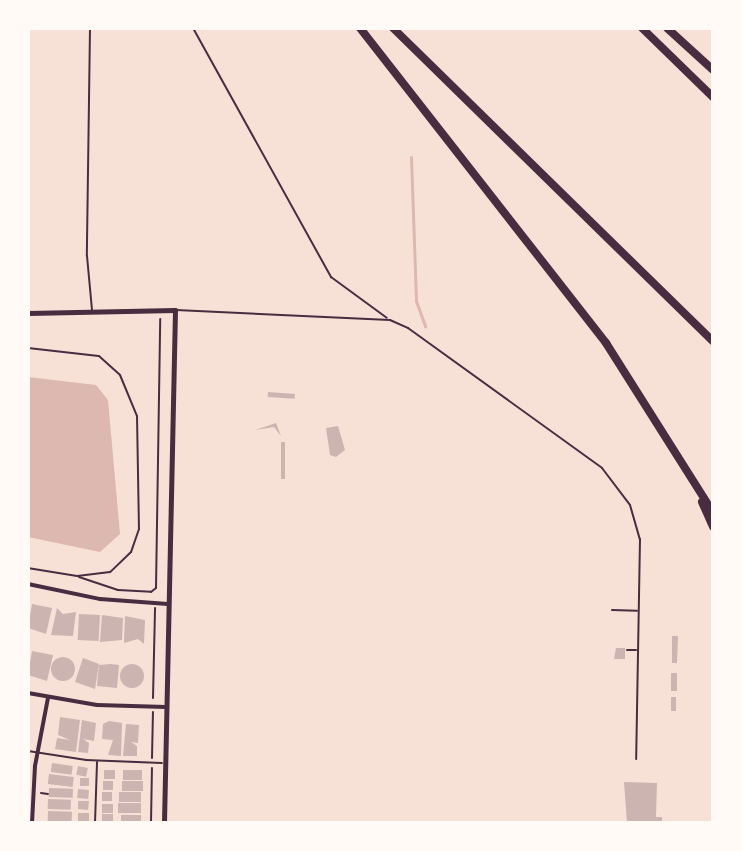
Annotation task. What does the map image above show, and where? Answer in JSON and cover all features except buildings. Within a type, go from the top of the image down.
[{"type":"highway","points":[[360,28],[606,343],[713,512]]},
{"type":"highway","points":[[393,28],[713,341]]},
{"type":"highway","points":[[642,28],[713,97]]},
{"type":"highway","points":[[667,28],[713,70]]},
{"type":"highway","points":[[692,479],[713,527]]},
{"type":"street","points":[[28,313],[175,310],[164,823]]},
{"type":"street","points":[[28,584],[100,599],[168,604]]},
{"type":"street","points":[[28,693],[48,698],[166,707]]},
{"type":"street","points":[[32,823],[38,752],[48,698]]},
{"type":"lane","points":[[90,28],[87,256],[92,312]]},
{"type":"lane","points":[[193,28],[331,277],[355,300],[408,328],[614,481],[630,505],[640,539],[636,759]]},
{"type":"lane","points":[[175,310],[390,320]]},
{"type":"lane","points":[[612,610],[638,611]]},
{"type":"lane","points":[[627,650],[638,650]]},
{"type":"lane","points":[[28,751],[97,761],[165,763]]},
{"type":"lane","points":[[95,823],[97,761]]},
{"type":"path","points":[[28,568],[77,576],[118,590],[151,592],[156,588],[160,310]]},
{"type":"path","points":[[28,348],[99,356],[120,375],[137,416],[139,529],[131,552],[110,572],[77,576]]},
{"type":"path","points":[[153,699],[155,609]]},
{"type":"path","points":[[152,757],[153,719]]},
{"type":"path","points":[[151,823],[152,769]]},
{"type":"path","points":[[40,793],[48,794]]},
{"type":"shaded area","points":[[28,377],[96,385],[108,400],[120,534],[100,552],[28,537]]},
{"type":"waterway","points":[[411,157],[416,301],[425,326]]}]
